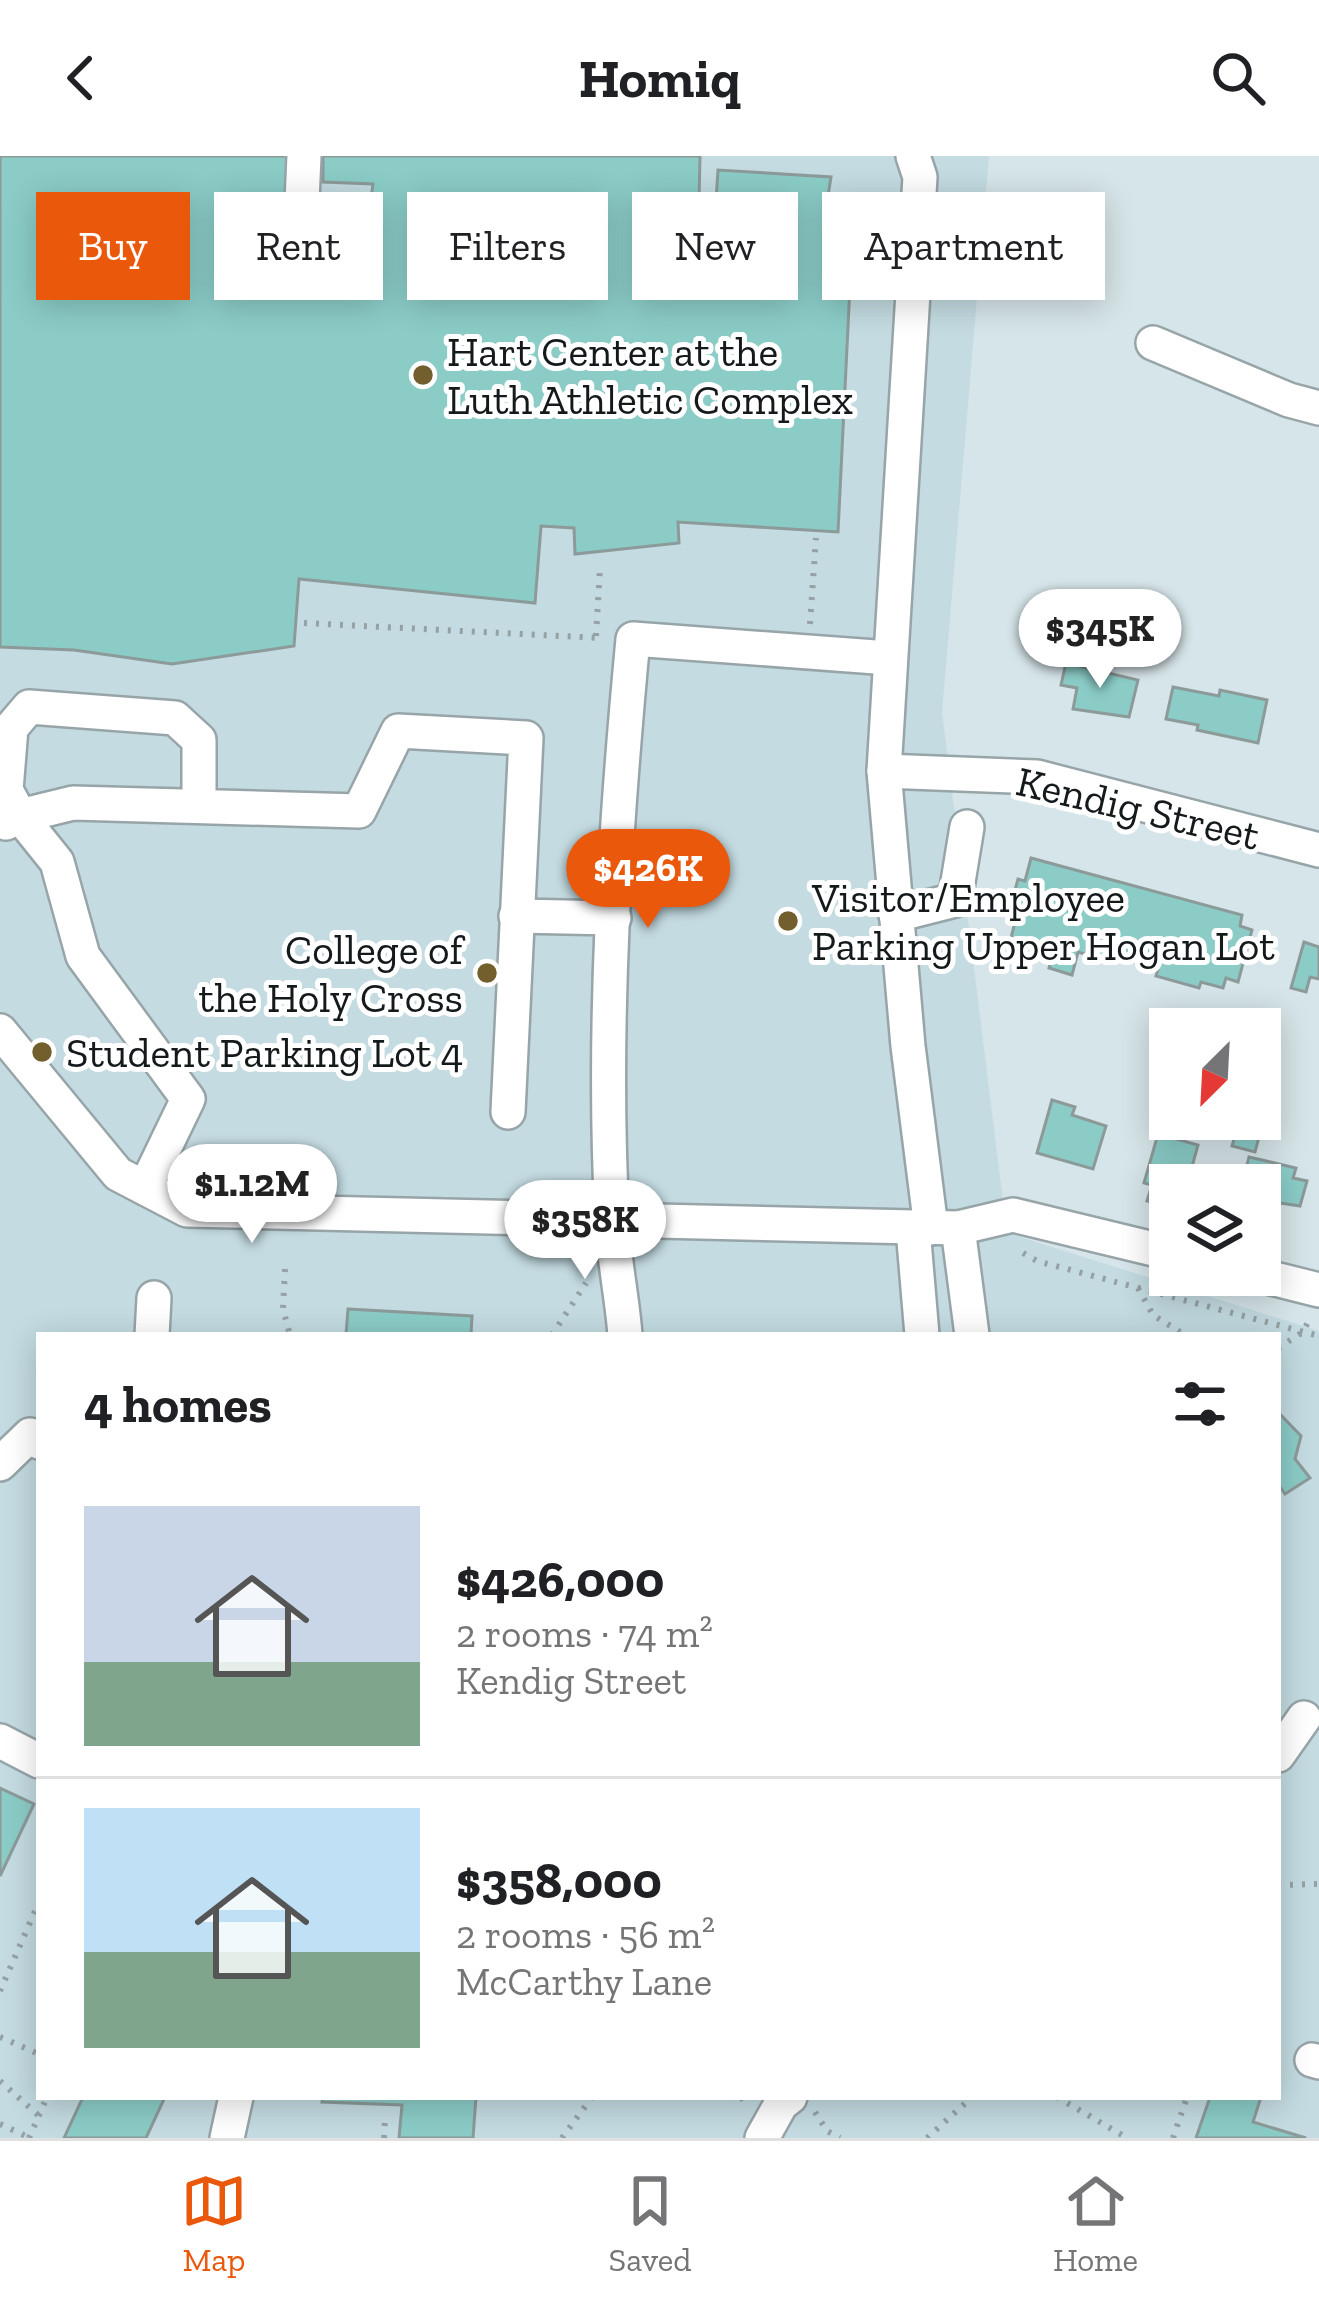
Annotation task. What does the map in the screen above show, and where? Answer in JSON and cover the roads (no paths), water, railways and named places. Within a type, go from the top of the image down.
[{"type":"street","points":[[302,192],[304,156]]},
{"type":"street","points":[[913,156],[920,177],[884,771],[908,1046],[934,1228],[971,1332]]},
{"type":"street","points":[[1153,343],[1288,400],[1319,408]]},
{"type":"street","points":[[625,1332],[612,1222],[609,1106],[614,918],[633,639],[889,658]]},
{"type":"street","points":[[145,1188],[188,1099],[83,956],[57,862],[10,821],[6,790],[11,728],[29,707],[175,718],[200,740],[199,806]]},
{"type":"street","points":[[10,821],[73,803],[359,812],[398,731],[526,738],[508,1112]]},
{"type":"street","name":"Kendig Street","points":[[884,771],[1036,777],[1319,850]]},
{"type":"street","points":[[896,915],[955,900],[967,827]]},
{"type":"street","points":[[517,916],[614,918]]},
{"type":"street","points":[[0,1031],[118,1174],[187,1210],[934,1228],[1013,1215],[1149,1248]]},
{"type":"street","points":[[922,1332],[934,1228]]},
{"type":"street","points":[[1281,1286],[1315,1302]]},
{"type":"street","points":[[152,1332],[154,1298]]},
{"type":"street","points":[[0,1464],[30,1435],[36,1440]]},
{"type":"street","points":[[1281,1750],[1300,1718]]},
{"type":"street","points":[[0,1741],[36,1759]]},
{"type":"street","points":[[227,2138],[235,2100]]},
{"type":"street","points":[[762,2138],[782,2104],[802,2104]]},
{"type":"place","name":"Hart Center at the Luth Athletic Complex","points":[[423,375]]},
{"type":"place","name":"Visitor/Employee Parking Upper Hogan Lot","points":[[788,921]]},
{"type":"place","name":"College of the Holy Cross","points":[[487,973]]},
{"type":"place","name":"Student Parking Lot 4","points":[[42,1052]]}]
